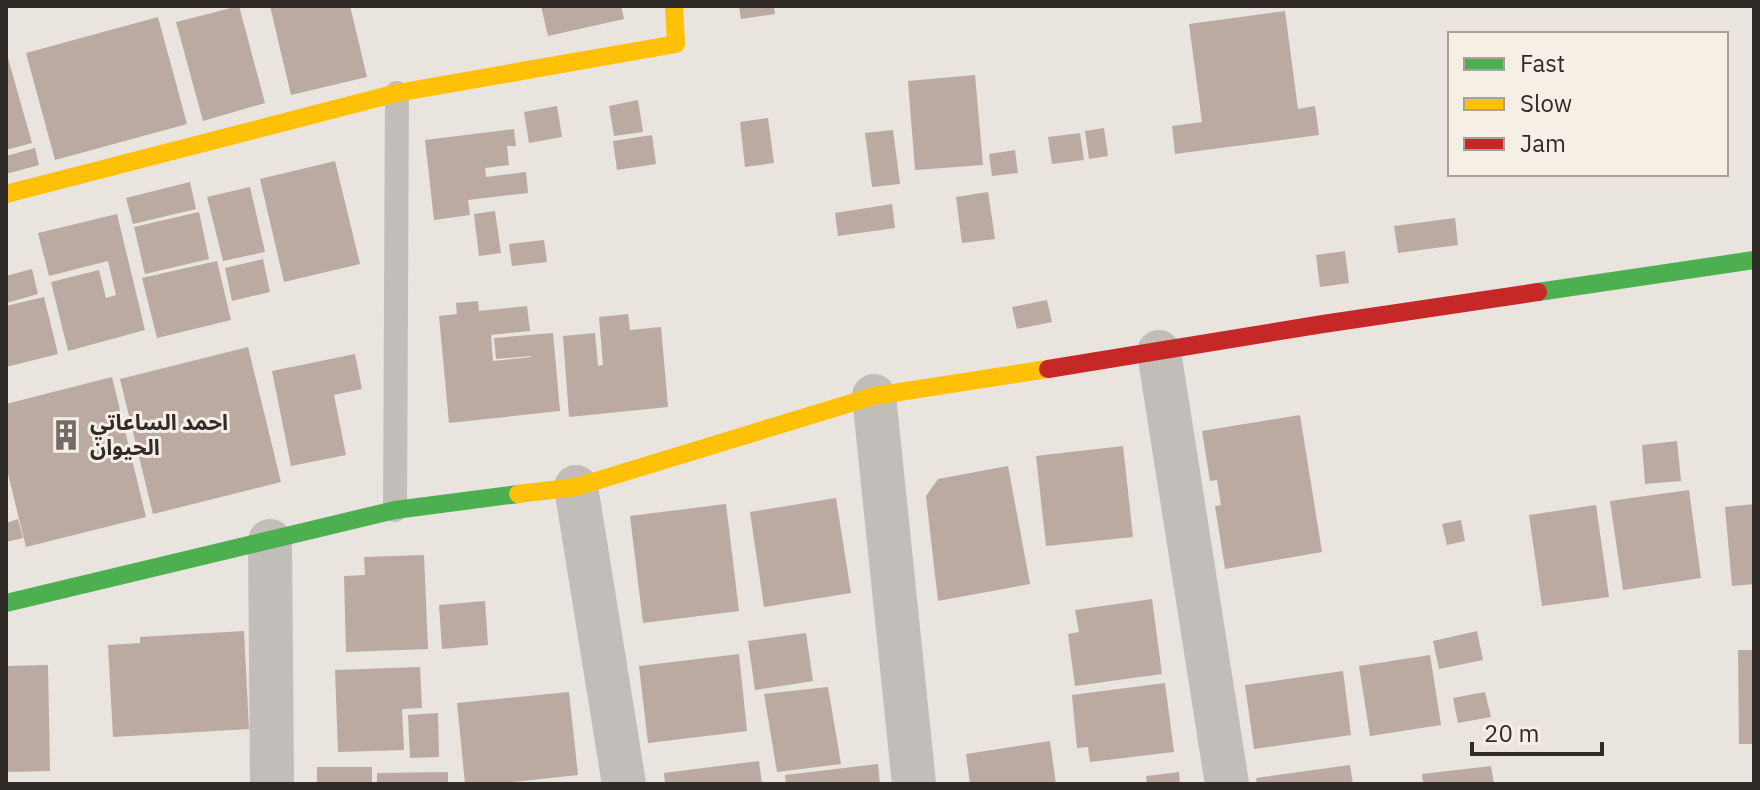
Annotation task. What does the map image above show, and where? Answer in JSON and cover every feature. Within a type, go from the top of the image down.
[{"type":"street","points":[[6,194],[397,93],[676,44],[674,6]]},
{"type":"street","points":[[6,603],[395,510],[576,487],[874,396],[1323,324],[1754,260]]},
{"type":"street","points":[[1159,352],[1227,784]]},
{"type":"street","points":[[874,396],[914,784]]},
{"type":"street","points":[[576,487],[624,784]]},
{"type":"street","points":[[270,541],[272,784]]},
{"type":"lane","points":[[395,510],[397,93]]},
{"type":"building","points":[[239,6],[265,103],[203,121],[176,22]]},
{"type":"building","points":[[270,6],[350,6],[367,77],[291,95]]},
{"type":"building","points":[[541,6],[621,6],[624,19],[548,36]]},
{"type":"building","points":[[739,6],[774,6],[775,14],[741,19]]},
{"type":"building","points":[[1285,11],[1298,109],[1315,106],[1319,135],[1175,154],[1172,126],[1202,122],[1189,24]]},
{"type":"building","points":[[158,17],[187,124],[55,160],[26,53]]},
{"type":"building","points":[[6,51],[32,143],[6,150]]},
{"type":"building","points":[[975,75],[983,165],[915,170],[908,81]]},
{"type":"building","points":[[638,100],[643,132],[614,136],[609,106]]},
{"type":"building","points":[[557,106],[562,137],[529,143],[524,112]]},
{"type":"building","points":[[768,118],[774,163],[745,167],[740,122]]},
{"type":"building","points":[[1104,128],[1108,156],[1089,159],[1085,131]]},
{"type":"building","points":[[514,129],[516,146],[507,146],[509,165],[485,168],[486,177],[526,172],[528,193],[468,200],[470,215],[434,220],[425,140]]},
{"type":"building","points":[[893,130],[900,184],[872,187],[865,133]]},
{"type":"building","points":[[1080,133],[1084,160],[1052,164],[1048,137]]},
{"type":"building","points":[[652,135],[656,164],[617,170],[613,141]]},
{"type":"building","points":[[35,148],[39,165],[6,174],[6,156]]},
{"type":"building","points":[[1015,150],[1018,173],[992,176],[989,154]]},
{"type":"building","points":[[335,161],[360,264],[284,282],[260,179]]},
{"type":"building","points":[[190,182],[196,209],[133,224],[126,198]]},
{"type":"building","points":[[250,187],[265,252],[223,261],[207,197]]},
{"type":"building","points":[[988,192],[995,239],[962,243],[956,197]]},
{"type":"building","points":[[892,204],[895,228],[838,236],[835,213]]},
{"type":"building","points":[[495,211],[501,253],[479,256],[474,214]]},
{"type":"building","points":[[199,212],[209,259],[145,274],[134,227]]},
{"type":"building","points":[[117,214],[145,330],[68,351],[51,282],[99,270],[106,298],[116,295],[108,261],[49,276],[38,233]]},
{"type":"building","points":[[1455,218],[1458,245],[1398,253],[1394,226]]},
{"type":"building","points":[[544,240],[547,262],[512,266],[509,244]]},
{"type":"building","points":[[1345,251],[1349,283],[1320,287],[1316,255]]},
{"type":"building","points":[[263,259],[270,292],[232,301],[225,268]]},
{"type":"building","points":[[217,261],[231,320],[157,338],[142,278]]},
{"type":"building","points":[[32,269],[38,294],[6,303],[6,276]]},
{"type":"building","points":[[44,297],[58,354],[6,367],[6,306]]},
{"type":"building","points":[[1047,300],[1052,322],[1017,329],[1012,307]]},
{"type":"building","points":[[478,301],[479,311],[527,306],[530,331],[491,335],[493,361],[531,357],[496,359],[494,338],[553,333],[560,411],[449,423],[439,316],[457,314],[456,303]]},
{"type":"building","points":[[628,314],[630,330],[661,327],[668,407],[569,417],[563,336],[595,333],[598,366],[603,365],[599,317]]},
{"type":"building","points":[[248,347],[281,482],[153,514],[120,379]]},
{"type":"building","points":[[355,354],[362,389],[334,395],[346,455],[291,466],[272,371]]},
{"type":"building","name":"احمد الساعاتي الحيوان","points":[[112,377],[146,517],[26,547],[6,466],[6,404]]},
{"type":"building","points":[[1300,415],[1322,552],[1225,569],[1215,506],[1221,505],[1217,480],[1210,481],[1202,431]]},
{"type":"building","points":[[1677,441],[1681,481],[1645,484],[1642,445]]},
{"type":"building","points":[[1123,446],[1133,537],[1046,546],[1036,456]]},
{"type":"building","points":[[1008,466],[1030,584],[938,601],[926,496],[938,479]]},
{"type":"building","points":[[1689,490],[1701,578],[1623,590],[1610,501]]},
{"type":"building","points":[[836,498],[851,593],[764,607],[750,512]]},
{"type":"building","points":[[726,504],[739,611],[643,623],[630,516]]},
{"type":"building","points":[[1754,504],[1754,584],[1732,586],[1725,507]]},
{"type":"building","points":[[1596,505],[1609,597],[1542,606],[1529,515]]},
{"type":"building","points":[[18,519],[23,538],[6,542],[6,523]]},
{"type":"building","points":[[1461,520],[1465,541],[1447,545],[1442,524]]},
{"type":"building","points":[[424,555],[428,649],[346,652],[344,576],[365,575],[364,557]]},
{"type":"building","points":[[1152,599],[1162,674],[1075,686],[1068,634],[1079,632],[1075,610]]},
{"type":"building","points":[[485,601],[488,645],[442,649],[439,605]]},
{"type":"building","points":[[244,631],[249,729],[113,737],[108,645],[140,643],[140,637]]},
{"type":"building","points":[[1477,631],[1483,660],[1439,669],[1433,641]]},
{"type":"building","points":[[806,633],[813,681],[755,690],[748,641]]},
{"type":"building","points":[[1738,650],[1754,650],[1754,744],[1739,744]]},
{"type":"building","points":[[739,654],[747,731],[648,743],[639,666]]},
{"type":"building","points":[[1430,655],[1441,725],[1370,736],[1359,666]]},
{"type":"building","points":[[48,665],[50,771],[6,772],[6,666]]},
{"type":"building","points":[[420,667],[422,708],[402,709],[404,750],[338,752],[335,670]]},
{"type":"building","points":[[1343,671],[1351,735],[1254,749],[1245,685]]},
{"type":"building","points":[[1165,683],[1174,752],[1090,762],[1088,747],[1077,748],[1072,695]]},
{"type":"building","points":[[828,687],[841,764],[777,772],[764,694]]},
{"type":"building","points":[[569,692],[578,775],[465,784],[457,703]]},
{"type":"building","points":[[1485,692],[1491,717],[1458,723],[1453,698]]},
{"type":"building","points":[[438,713],[439,757],[410,758],[408,715]]},
{"type":"building","points":[[1050,741],[1056,784],[970,784],[966,754]]},
{"type":"building","points":[[759,761],[762,784],[665,784],[664,773]]},
{"type":"building","points":[[878,764],[880,784],[786,784],[785,775]]},
{"type":"building","points":[[1350,765],[1353,784],[1257,784],[1256,778]]},
{"type":"building","points":[[1491,766],[1494,784],[1423,784],[1422,774]]},
{"type":"building","points":[[317,767],[372,767],[372,784],[317,784]]},
{"type":"building","points":[[448,772],[448,784],[377,784],[377,773]]},
{"type":"building","points":[[1179,772],[1180,784],[1147,784],[1146,776]]},
{"type":"traffic: fast","points":[[1538,292],[1754,260]]},
{"type":"traffic: fast","points":[[6,603],[395,510],[518,494]]},
{"type":"traffic: slow","points":[[6,194],[397,93],[676,44],[674,6]]},
{"type":"traffic: slow","points":[[518,494],[576,487],[874,396],[1048,369]]},
{"type":"traffic: jam","points":[[1048,369],[1538,292]]},
{"type":"place","name":"احمد الساعاتي الحيوان","points":[[66,435]]}]
